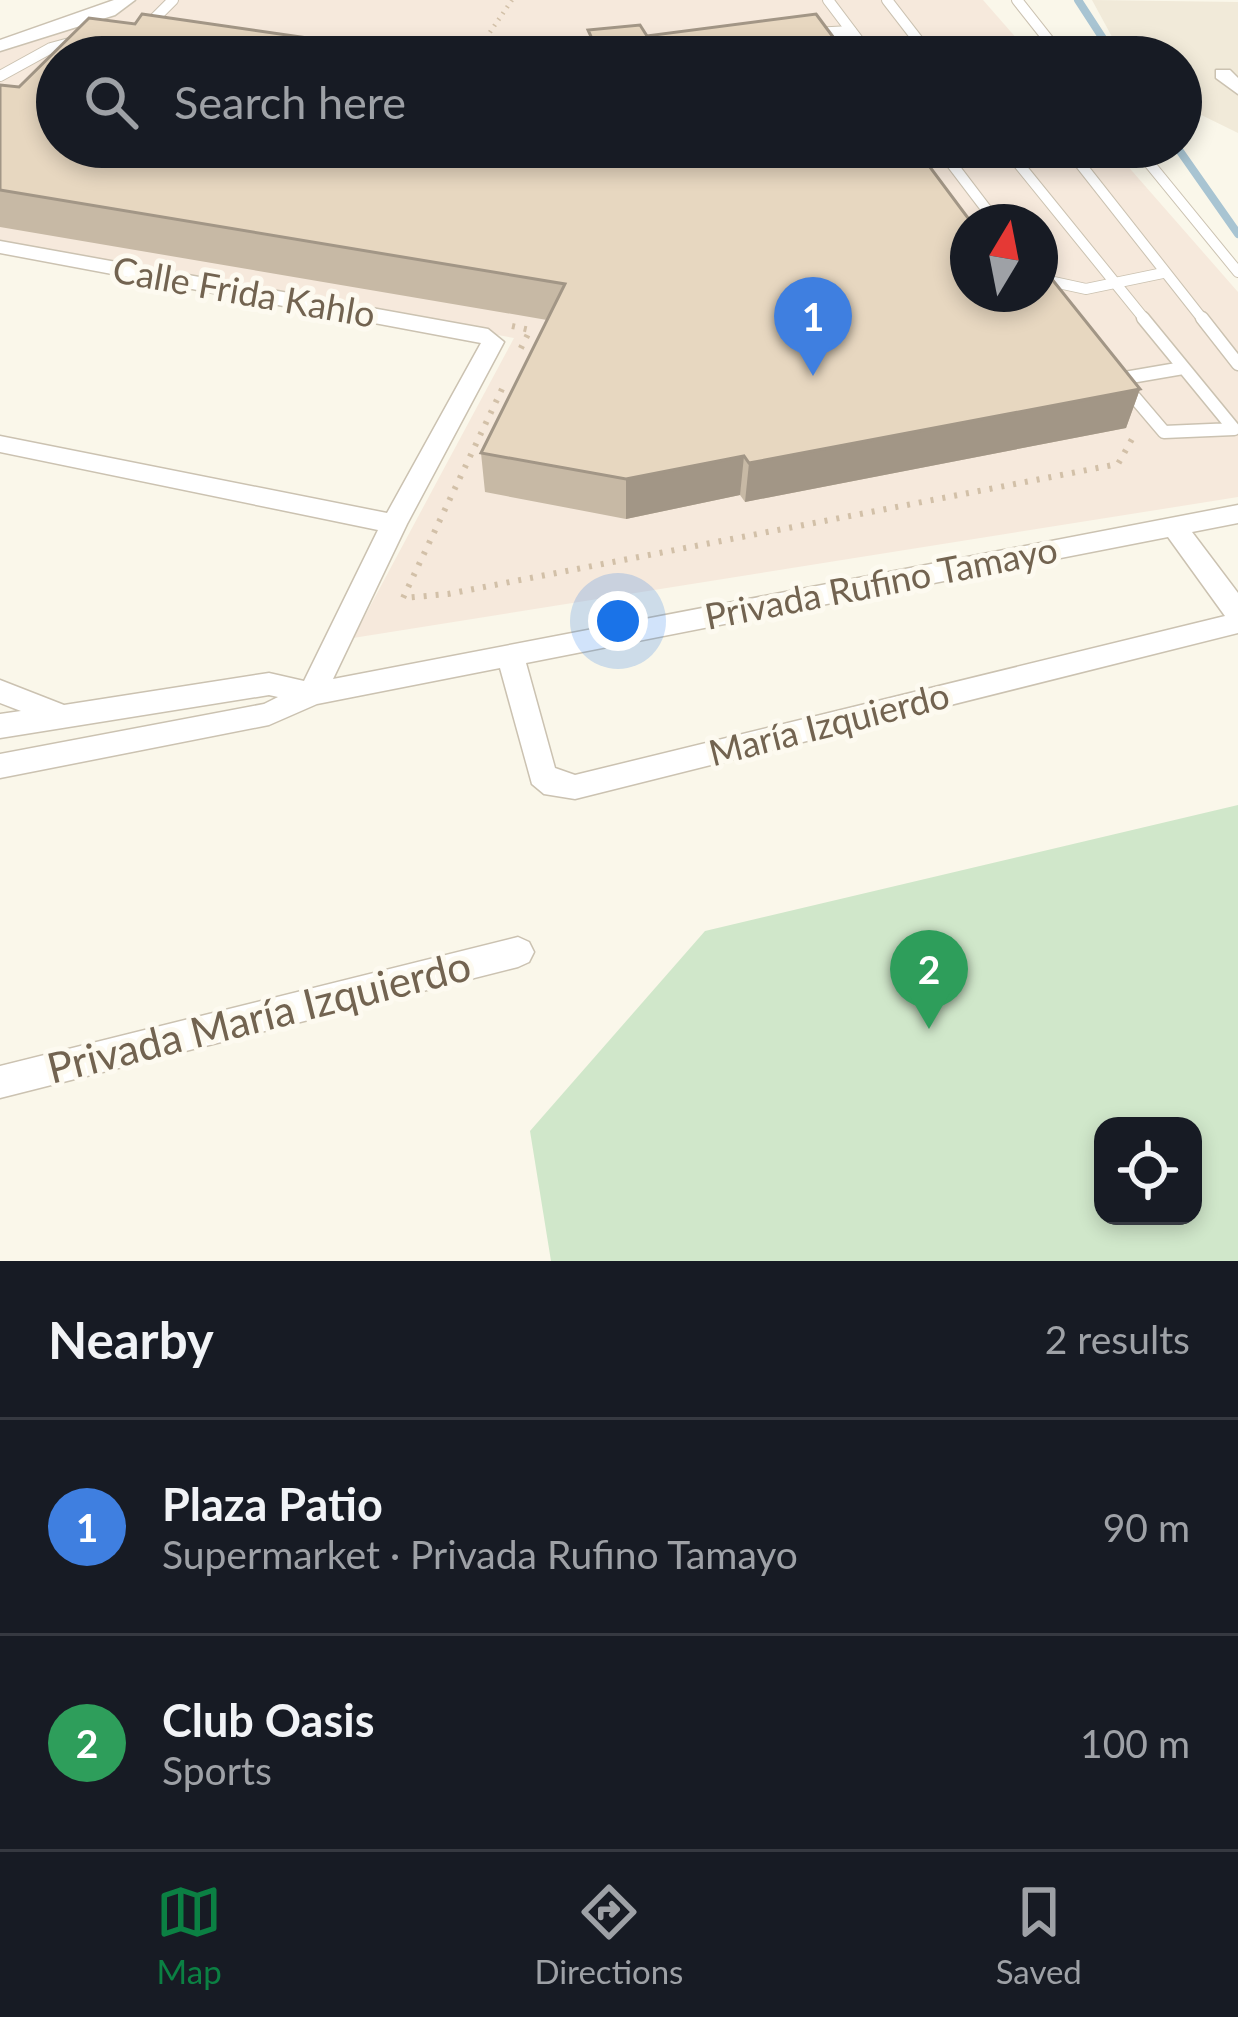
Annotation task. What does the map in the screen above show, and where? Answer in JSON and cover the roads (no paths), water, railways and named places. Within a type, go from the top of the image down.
[{"type":"street","points":[[0,27],[91,0]]},
{"type":"street","points":[[0,46],[109,11],[126,0]]},
{"type":"street","name":"Calle Frida Kahlo","points":[[0,247],[497,331],[492,349],[394,524]]},
{"type":"street","points":[[0,444],[394,524],[312,694],[269,714],[0,766]]},
{"type":"street","name":"Privada Rufino Tamayo","points":[[312,694],[1238,514]]},
{"type":"street","points":[[1174,527],[1238,614]]},
{"type":"street","name":"María Izquierdo","points":[[510,655],[542,775],[554,785],[575,787],[1238,623]]},
{"type":"street","points":[[0,726],[269,684],[312,694]]},
{"type":"street","points":[[0,691],[58,714],[74,751]]},
{"type":"street","name":"Privada María Izquierdo","points":[[0,1082],[518,952]]},
{"type":"lane","points":[[147,36],[141,35],[173,0]]},
{"type":"lane","points":[[827,0],[855,36]]},
{"type":"lane","points":[[886,0],[914,36]]},
{"type":"lane","points":[[1017,0],[1045,36]]},
{"type":"lane","points":[[62,25],[102,30]]},
{"type":"lane","points":[[795,34],[851,31]]},
{"type":"lane","points":[[0,76],[36,57]]},
{"type":"lane","points":[[955,168],[982,204]]},
{"type":"lane","points":[[1021,168],[1113,286],[1236,429]]},
{"type":"lane","points":[[1083,168],[1238,364]]},
{"type":"lane","points":[[1153,168],[1238,272]]},
{"type":"lane","points":[[1058,284],[1077,290],[1163,273]]},
{"type":"lane","points":[[1184,368],[1119,379],[1164,432],[1236,429]]},
{"type":"waterway","points":[[1078,0],[1101,36]]},
{"type":"waterway","points":[[1192,168],[1238,234]]},
{"type":"place","name":"Plaza Patio","points":[[813,376]]},
{"type":"place","name":"Club Oasis","points":[[929,1029]]}]
